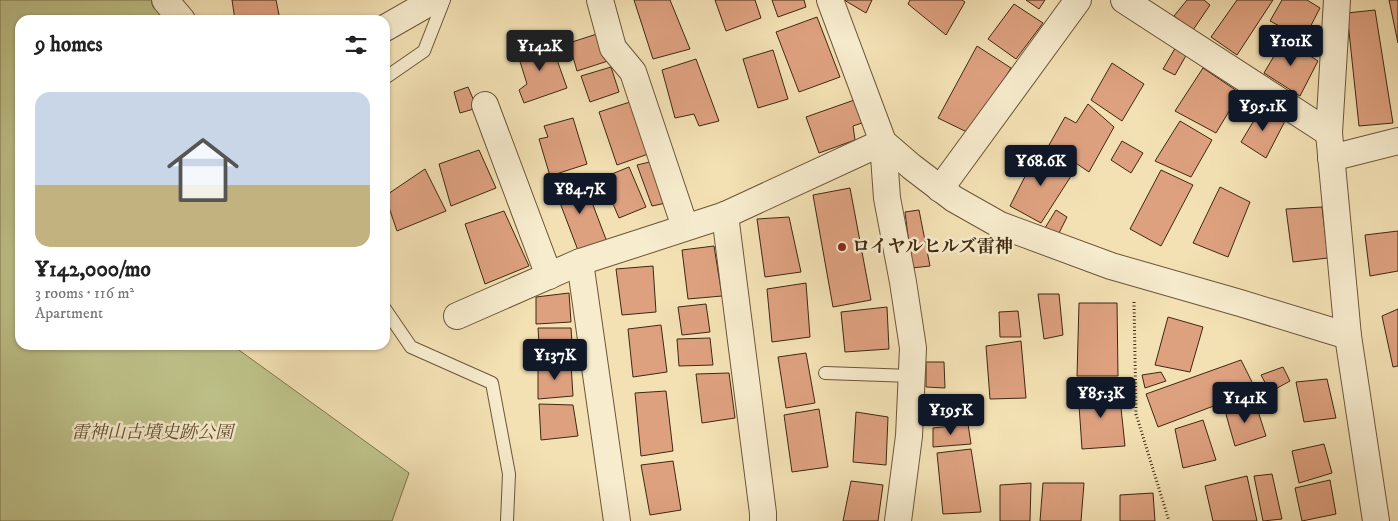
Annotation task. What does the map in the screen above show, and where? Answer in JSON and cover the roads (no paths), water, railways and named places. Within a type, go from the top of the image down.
[{"type":"street","points":[[165,0],[178,15]]},
{"type":"street","points":[[390,25],[434,0]]},
{"type":"street","points":[[600,0],[613,48],[633,72],[685,228]]},
{"type":"street","points":[[830,0],[883,142],[887,198],[913,348],[909,436],[898,521]]},
{"type":"street","points":[[940,189],[1078,0]]},
{"type":"street","points":[[1124,0],[1330,146],[1398,140]]},
{"type":"street","points":[[1337,0],[1330,146],[1348,336],[1376,521]]},
{"type":"street","points":[[485,105],[549,276]]},
{"type":"street","points":[[883,142],[954,199],[1000,225],[1111,266],[1348,336]]},
{"type":"street","points":[[457,316],[580,262],[725,214],[883,142]]},
{"type":"street","points":[[725,214],[763,521]]},
{"type":"street","points":[[580,262],[617,521]]},
{"type":"lane","points":[[390,74],[424,50],[444,0]]},
{"type":"lane","points":[[390,316],[411,347],[492,383],[509,474],[507,521]]},
{"type":"lane","points":[[825,373],[912,376]]},
{"type":"place","name":"ロイヤルヒルズ雷神","points":[[842,247]]},
{"type":"park label","name":"雷神山古墳史跡公園","points":[[152,433]]}]
